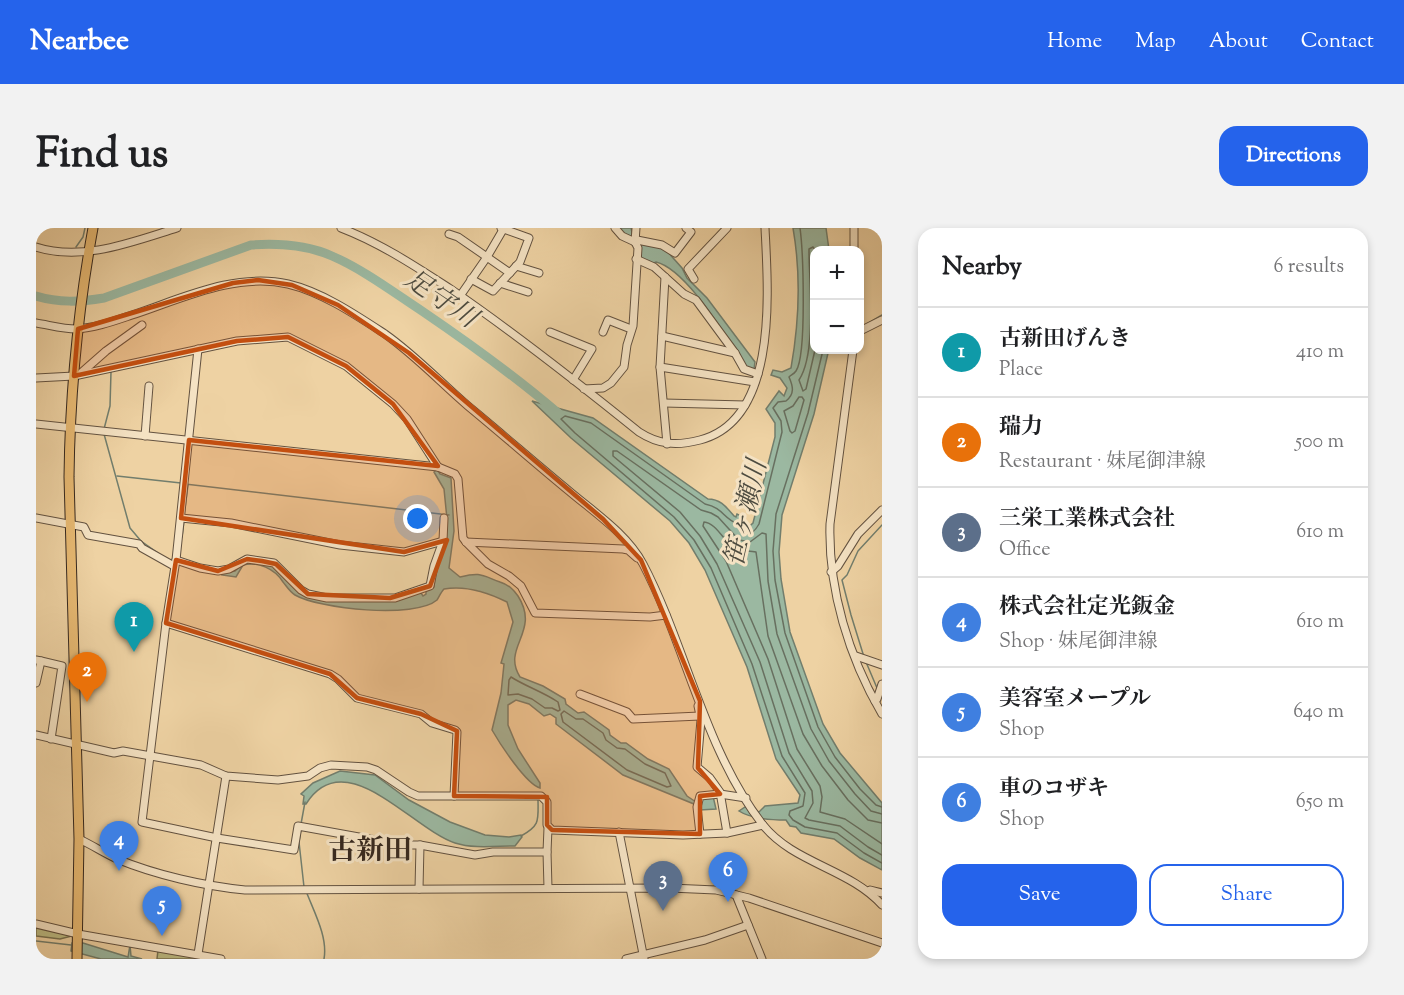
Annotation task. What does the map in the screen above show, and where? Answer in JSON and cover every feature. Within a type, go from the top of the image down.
[{"type":"main road","points":[[77,947],[79,839],[70,524],[70,428],[79,326],[93,228]]},
{"type":"street","points":[[344,228],[414,266],[460,296],[528,344],[639,432],[650,439],[667,444],[697,441],[718,434],[733,423],[745,405],[756,378],[765,342],[765,228]]},
{"type":"street","points":[[460,296],[471,279],[488,257],[503,228],[529,238],[520,262],[493,291],[471,279]]},
{"type":"street","points":[[615,228],[622,236],[636,241],[662,245],[675,253],[690,229]]},
{"type":"street","points":[[584,388],[603,388],[620,374],[624,367],[632,329],[638,248],[636,228]]},
{"type":"street","points":[[694,279],[688,269],[727,228]]},
{"type":"street","points":[[854,228],[854,246]]},
{"type":"street","points":[[36,247],[49,255],[89,252],[172,229]]},
{"type":"street","points":[[449,234],[458,237],[510,273]]},
{"type":"street","points":[[636,259],[654,267],[684,294],[696,300],[744,369],[756,378]]},
{"type":"street","points":[[516,266],[539,273]]},
{"type":"street","points":[[665,278],[660,367],[667,444]]},
{"type":"street","points":[[36,323],[79,326],[109,323],[233,283],[258,280],[277,282],[308,291],[338,305],[384,334],[624,538],[641,560],[666,615],[719,749],[761,822],[775,837],[792,849],[862,887],[882,905]]},
{"type":"street","points":[[500,283],[528,292]]},
{"type":"street","points":[[603,332],[609,320],[632,329]]},
{"type":"street","points":[[864,329],[882,320]]},
{"type":"street","points":[[75,377],[142,325]]},
{"type":"street","points":[[550,332],[592,349],[573,380]]},
{"type":"street","points":[[662,336],[735,353]]},
{"type":"street","points":[[36,378],[75,377],[237,341],[288,338],[346,366],[393,404],[408,419],[438,467]]},
{"type":"street","points":[[198,351],[183,518],[166,623],[142,822],[217,838],[294,850],[298,826],[301,826],[403,845],[475,855],[494,852],[547,852]]},
{"type":"street","points":[[852,354],[830,524],[831,572],[855,656],[882,714]]},
{"type":"street","points":[[660,367],[756,378]]},
{"type":"street","points":[[145,436],[149,386]]},
{"type":"street","points":[[664,403],[745,405]]},
{"type":"street","points":[[36,424],[438,467],[455,474],[458,479],[465,542],[488,564],[509,576],[520,586],[535,613],[650,617],[666,615]]},
{"type":"street","points":[[831,572],[838,566],[858,534],[882,510]]},
{"type":"street","points":[[36,518],[84,527],[88,535],[139,544],[142,548],[177,562],[200,568],[218,571],[230,569],[247,559],[276,564],[301,590],[308,594],[341,599],[390,598],[430,586],[443,541],[444,518]]},
{"type":"street","points":[[183,518],[231,523],[340,545],[404,552],[443,541]]},
{"type":"street","points":[[465,542],[623,549],[641,560]]},
{"type":"street","points":[[166,623],[330,674],[357,698],[421,714],[432,723],[455,730],[457,732],[453,796]]},
{"type":"street","points":[[855,656],[882,665]]},
{"type":"street","points":[[36,683],[38,661],[62,666],[51,739]]},
{"type":"street","points":[[61,674],[75,676]]},
{"type":"street","points":[[874,701],[877,699],[882,684]]},
{"type":"street","points":[[580,694],[627,712],[633,718],[700,716]]},
{"type":"street","points":[[700,701],[697,767],[710,777],[720,794],[727,833]]},
{"type":"street","points":[[36,735],[114,753],[123,750],[201,765],[226,776],[285,780],[308,776],[320,768],[331,765],[368,767],[418,796],[538,796],[547,802],[548,888]]},
{"type":"street","points":[[198,954],[226,776]]},
{"type":"street","points":[[700,834],[698,803],[700,795],[720,794],[746,799]]},
{"type":"street","points":[[548,828],[682,835],[727,833],[761,822]]},
{"type":"street","points":[[619,832],[644,957]]},
{"type":"street","points":[[79,839],[118,859],[210,886],[245,890],[548,888],[716,890],[882,943]]},
{"type":"street","points":[[419,889],[420,846]]},
{"type":"street","points":[[862,887],[882,893]]},
{"type":"street","points":[[736,895],[762,959]]},
{"type":"street","points":[[36,924],[77,947],[198,954],[221,959]]},
{"type":"street","points":[[626,959],[644,957],[705,940],[748,925]]},
{"type":"highlighted area","points":[[258,280],[292,285],[338,305],[409,353],[603,519],[641,560],[700,701],[698,768],[720,794],[700,796],[700,834],[552,830],[547,825],[547,797],[454,796],[457,731],[421,714],[357,698],[330,674],[166,623],[176,560],[218,571],[247,559],[262,561],[276,564],[308,594],[390,598],[430,586],[447,540],[404,552],[181,518],[189,440],[438,466],[393,404],[346,366],[288,337],[237,341],[74,376],[78,329],[233,283]]},
{"type":"shaded area","points":[[36,926],[72,934],[72,936],[60,939],[36,936]]},
{"type":"shaded area","points":[[158,950],[207,959],[157,959]]},
{"type":"water","points":[[620,228],[631,228],[633,237],[666,250],[682,268],[687,278],[707,298],[755,362],[754,369],[746,367],[704,304],[680,277],[668,267],[641,259],[640,246],[622,233]]},
{"type":"water","points":[[793,228],[826,228],[828,246],[810,246],[810,354],[828,354],[814,414],[782,515],[779,552],[781,579],[790,632],[823,724],[840,753],[882,803],[882,870],[860,858],[834,839],[801,833],[796,827],[790,826],[786,820],[755,817],[739,811],[745,807],[759,812],[765,806],[798,803],[800,795],[776,759],[747,667],[705,570],[689,543],[670,521],[571,438],[532,401],[593,418],[708,499],[720,502],[734,516],[736,517],[737,514],[743,517],[746,529],[753,523],[775,437],[775,423],[766,409],[779,391],[784,396],[787,388],[780,378],[771,375],[773,370],[782,372],[791,368],[794,351],[798,281]]},
{"type":"water","points":[[437,469],[440,474],[451,478],[454,531],[449,568],[460,577],[481,575],[506,584],[518,596],[524,609],[524,630],[515,657],[515,666],[520,677],[543,686],[565,699],[566,704],[578,713],[584,712],[609,730],[610,735],[621,743],[626,743],[648,759],[669,769],[687,796],[696,802],[694,804],[623,775],[556,724],[556,718],[550,714],[544,716],[529,704],[516,700],[508,705],[508,725],[518,749],[540,783],[540,788],[528,779],[514,763],[492,730],[501,693],[504,664],[501,663],[513,622],[507,602],[476,590],[452,588],[444,589],[437,600],[426,606],[389,610],[345,608],[307,600],[295,595],[280,577],[260,565],[243,565],[236,577],[222,575],[235,571],[245,561],[275,565],[297,590],[349,600],[421,593],[423,596],[426,591],[434,587],[436,568],[446,540],[447,519],[444,489],[434,472]]},
{"type":"water","points":[[340,771],[375,775],[409,800],[450,822],[485,835],[509,837],[521,835],[522,837],[515,846],[477,847],[455,843],[438,835],[379,795],[359,785],[340,782],[322,787],[306,804],[303,804],[304,796],[301,794],[313,783]]},
{"type":"water","points":[[713,796],[716,809],[700,810],[701,798]]},
{"type":"water","points":[[72,943],[83,943],[128,957],[130,945],[131,956],[142,959],[101,959],[71,951]]},
{"type":"waterway","points":[[76,247],[83,237],[85,228]]},
{"type":"waterway","name":"足守川","points":[[36,296],[70,301],[104,298],[251,245],[272,244],[313,249],[332,256],[367,275],[440,323],[558,413]]},
{"type":"waterway","points":[[867,324],[882,315]]},
{"type":"waterway","points":[[104,429],[110,406],[111,372]]},
{"type":"waterway","points":[[104,434],[130,528],[141,541],[158,553]]},
{"type":"waterway","points":[[426,455],[431,462]]},
{"type":"waterway","points":[[117,476],[181,483]]},
{"type":"waterway","points":[[185,484],[449,515]]},
{"type":"waterway","points":[[184,516],[188,485]]},
{"type":"waterway","points":[[182,537],[184,521]]},
{"type":"waterway","points":[[864,657],[842,580],[847,575],[858,551],[882,525]]},
{"type":"waterway","points":[[866,662],[877,688]]},
{"type":"waterway","points":[[521,836],[532,829],[537,821],[538,798]]},
{"type":"waterway","points":[[301,824],[305,802]]},
{"type":"waterway","points":[[301,829],[299,842],[304,887]]},
{"type":"waterway","points":[[306,891],[322,933],[324,959]]},
{"type":"waterway","points":[[36,941],[71,945]]},
{"type":"place","name":"古新田げんき","points":[[134,652]]},
{"type":"place","name":"瑞力","points":[[87,702]]},
{"type":"place","name":"株式会社定光鈑金","points":[[119,871]]},
{"type":"place","name":"車のコザキ","points":[[728,902]]},
{"type":"place","name":"三栄工業株式会社","points":[[663,911]]},
{"type":"place","name":"美容室メープル","points":[[162,936]]},
{"type":"district","name":"古新田","points":[[370,849]]},
{"type":"water label","name":"笹ヶ瀬川","points":[[745,513]]}]
